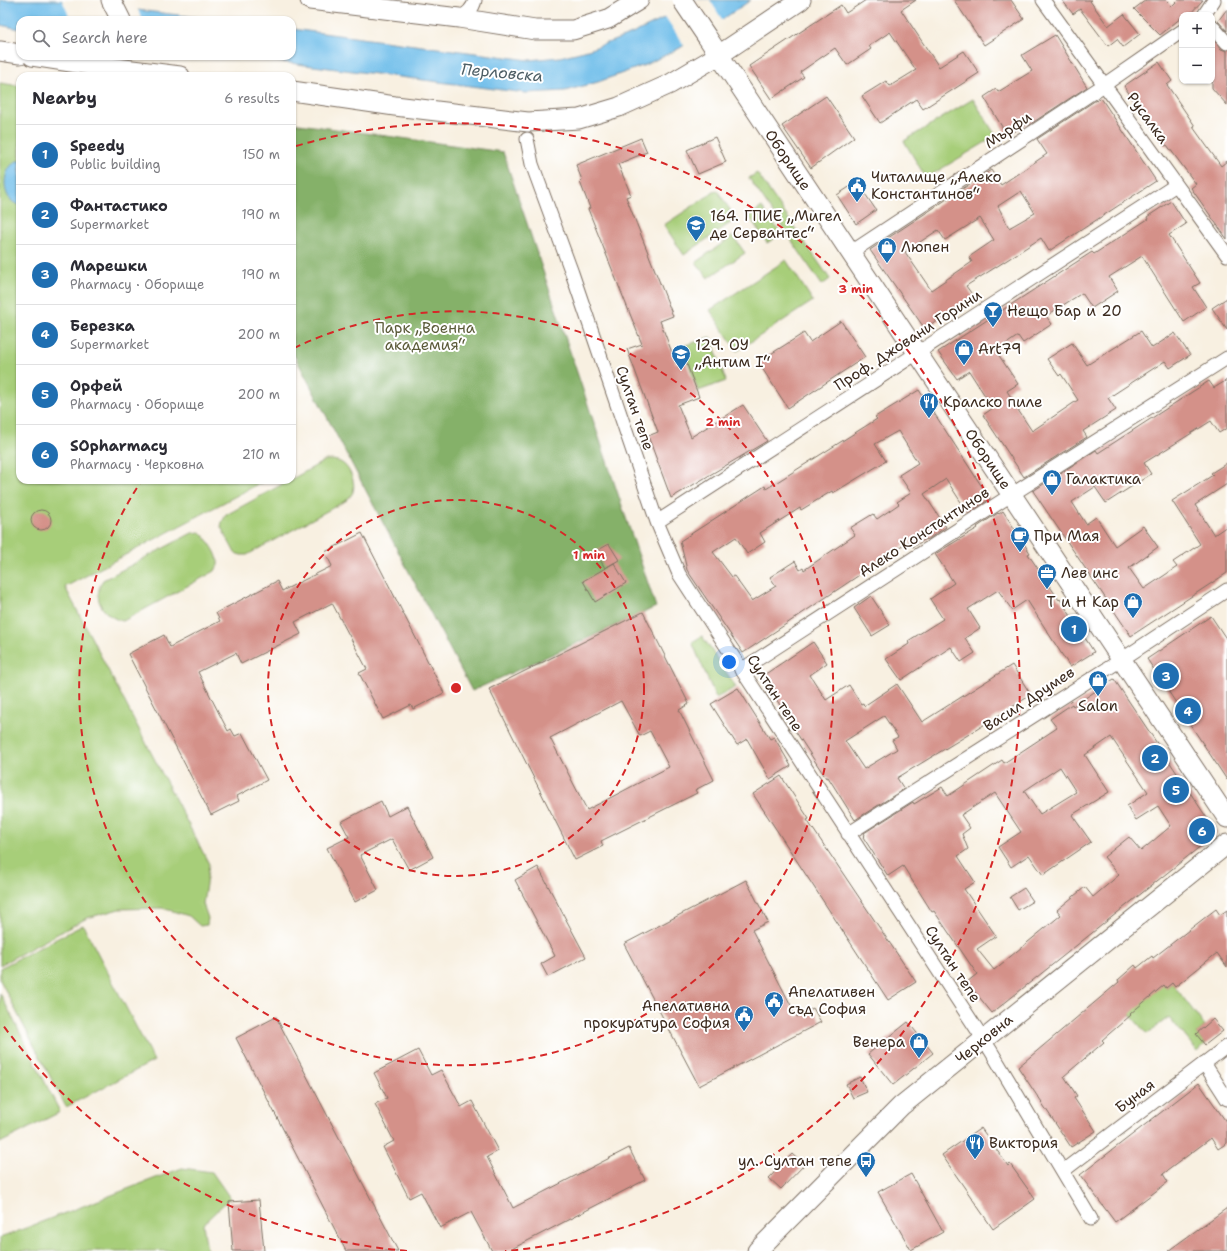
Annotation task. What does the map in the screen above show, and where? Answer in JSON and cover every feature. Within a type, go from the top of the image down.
[{"type":"street","points":[[111,0],[119,16]]},
{"type":"street","points":[[310,0],[459,18],[535,30],[572,30],[608,19],[639,0]]},
{"type":"street","points":[[459,18],[466,15],[472,9],[475,0]]},
{"type":"street","name":"Оборище","points":[[682,0],[1227,818]]},
{"type":"street","points":[[296,92],[528,122],[579,119],[619,107],[670,84],[719,55],[801,0]]},
{"type":"street","name":"Русалка","points":[[1043,0],[1227,255]]},
{"type":"street","points":[[1206,12],[1214,0]]},
{"type":"street","points":[[1215,29],[1227,43]]},
{"type":"street","name":"Мърфи","points":[[850,253],[1104,85],[1179,33]]},
{"type":"street","points":[[0,51],[16,53]]},
{"type":"street","points":[[58,60],[84,64],[143,64],[168,72]]},
{"type":"street","name":"Султан тепе","points":[[526,139],[532,164],[572,273],[657,522],[679,574],[983,1040],[1091,1219]]},
{"type":"street","name":"Проф. Джовани Горини","points":[[657,522],[1176,185]]},
{"type":"street","name":"Алеко Константинов","points":[[741,670],[1011,495],[1227,358]]},
{"type":"street","name":"Васил Друмев","points":[[848,834],[1121,660],[1227,590]]},
{"type":"street","name":"Черковна","points":[[757,1251],[901,1106],[1227,844]]},
{"type":"street","name":"Буная","points":[[1063,1171],[1227,1046]]},
{"type":"street","points":[[1204,1063],[1227,1099]]},
{"type":"green space","points":[[0,83],[16,85],[16,484],[258,484],[65,587],[209,864],[203,904],[208,918],[207,925],[200,926],[189,916],[162,908],[119,909],[87,918],[0,965]]},
{"type":"green space","points":[[973,99],[996,136],[926,178],[904,141]]},
{"type":"green space","name":"Парк „Военна академия“","points":[[296,124],[503,152],[656,607],[472,691],[296,359]]},
{"type":"green space","points":[[757,173],[830,279],[822,285],[749,178]]},
{"type":"green space","points":[[717,190],[736,219],[684,255],[664,225]]},
{"type":"green space","points":[[762,207],[781,234],[767,243],[749,216]]},
{"type":"green space","points":[[733,236],[745,253],[708,278],[696,262]]},
{"type":"green space","points":[[786,260],[813,301],[737,351],[710,310]]},
{"type":"green space","points":[[711,337],[726,381],[698,391],[683,346]]},
{"type":"green space","points":[[326,460],[334,460],[340,462],[348,468],[354,484],[353,493],[347,500],[247,555],[235,553],[221,527],[226,515],[283,484],[296,484],[296,477]]},
{"type":"green space","points":[[200,532],[209,543],[217,557],[218,565],[215,571],[123,621],[112,617],[104,610],[98,595],[99,587],[103,580],[192,533]]},
{"type":"green space","points":[[702,636],[736,687],[716,698],[692,642]]},
{"type":"green space","points":[[83,925],[154,1061],[66,1107],[0,980],[0,968]]},
{"type":"green space","points":[[1162,982],[1166,988],[1172,983],[1205,1026],[1196,1034],[1205,1045],[1198,1052],[1169,1017],[1147,1034],[1126,1010]]},
{"type":"green space","points":[[0,993],[60,1112],[0,1143]]},
{"type":"green space","points":[[182,1168],[212,1172],[230,1198],[203,1224],[207,1251],[0,1251],[0,1238]]},
{"type":"water","points":[[0,0],[56,0],[186,16],[16,16],[16,28],[0,25]]},
{"type":"water","name":"Перловска","points":[[690,0],[751,0],[680,48],[645,65],[598,82],[565,91],[526,93],[266,60],[296,60],[296,30],[529,60],[560,57],[588,50],[632,34],[661,20]]},
{"type":"water","points":[[16,162],[16,203],[9,197],[6,191],[5,183],[6,176],[13,163]]},
{"type":"pier","points":[[62,0],[137,8],[141,16],[69,16]]},
{"type":"pier","points":[[687,0],[710,0],[723,21],[685,47],[664,15]]},
{"type":"building","points":[[866,0],[916,0],[901,10],[939,67],[964,51],[979,73],[923,109],[916,99],[880,123],[862,96],[886,81],[890,86],[916,70],[890,32],[869,46],[871,49],[847,65],[835,48],[800,72],[804,77],[771,99],[749,66],[841,5],[846,13]]},
{"type":"building","points":[[954,0],[1011,0],[1024,19],[984,45]]},
{"type":"building","points":[[1062,0],[1092,0],[1090,1],[1108,26],[1124,14],[1140,34],[1123,47],[1117,39],[1108,46],[1080,9],[1073,14]]},
{"type":"building","points":[[1146,0],[1166,0],[1172,6],[1178,0],[1203,0],[1192,12],[1179,12],[1179,19],[1160,35],[1134,9]]},
{"type":"building","points":[[1227,9],[1227,31],[1218,21]]},
{"type":"building","points":[[1055,35],[1087,87],[1029,125],[1027,124],[1007,135],[984,97],[996,89],[998,92],[1032,71],[1022,55]]},
{"type":"building","points":[[1215,42],[1221,49],[1227,51],[1227,105],[1212,88],[1212,84],[1215,84]]},
{"type":"building","points":[[1159,62],[1172,81],[1167,85],[1195,126],[1193,127],[1221,166],[1227,161],[1227,239],[1191,188],[1196,184],[1167,145],[1165,146],[1124,86]]},
{"type":"building","points":[[826,96],[854,137],[811,168],[782,126]]},
{"type":"building","points":[[1101,98],[1156,181],[1049,251],[1041,238],[966,286],[974,297],[925,329],[870,250],[991,170],[1001,185],[1047,154],[1037,139]],"holes":[[[1021,191],[1035,213],[1009,228],[998,206]],[[980,218],[994,240],[969,257],[972,262],[931,290],[905,252],[938,230],[945,240]]]},
{"type":"building","points":[[715,137],[726,162],[698,174],[687,150]]},
{"type":"building","points":[[641,138],[647,152],[618,164],[631,195],[626,197],[673,316],[660,321],[676,363],[685,359],[699,397],[678,405],[691,437],[743,405],[767,441],[671,498],[648,436],[658,432],[627,349],[642,344],[588,209],[590,208],[580,182],[582,180],[576,165]]},
{"type":"building","name":"Читалище „Алеко Константинов“","points":[[857,182],[876,210],[856,224],[837,195]]},
{"type":"building","points":[[1171,201],[1186,224],[1169,235],[1200,283],[1193,287],[1206,307],[1184,322],[1142,256],[1109,277],[1118,291],[1092,308],[1082,293],[1046,316],[1052,324],[1023,343],[1018,336],[996,351],[1018,384],[1007,391],[1032,431],[1078,400],[1061,374],[1059,376],[1047,359],[1072,343],[1087,365],[1141,331],[1152,348],[1175,333],[1190,355],[1170,368],[1165,361],[1108,398],[1116,410],[1083,431],[1087,437],[1024,477],[983,415],[993,408],[969,371],[957,379],[938,352],[1092,252],[1094,254],[1148,219],[1147,217]]},
{"type":"building","points":[[1227,298],[1227,330],[1212,308]]},
{"type":"building","points":[[841,321],[865,357],[788,408],[758,362],[804,333],[810,342]]},
{"type":"building","points":[[1227,380],[1227,428],[1219,433],[1211,421],[1144,463],[1151,474],[1106,503],[1095,487],[1072,502],[1086,524],[1096,517],[1115,546],[1143,526],[1158,547],[1129,568],[1144,589],[1177,567],[1173,562],[1200,544],[1172,501],[1213,475],[1211,473],[1227,463],[1227,484],[1195,505],[1214,535],[1227,526],[1227,573],[1131,636],[1033,491],[1096,450],[1098,453],[1209,381],[1214,388]]},
{"type":"building","points":[[919,390],[990,499],[968,513],[946,479],[924,494],[946,527],[927,540],[926,539],[913,547],[910,541],[743,653],[687,570],[680,541],[765,486],[766,489],[877,419],[875,417]],"holes":[[[898,431],[918,463],[899,475],[911,493],[897,502],[899,504],[877,519],[873,514],[850,528],[855,535],[804,570],[803,568],[800,570],[795,561],[770,577],[776,586],[752,601],[734,576],[732,577],[713,552],[736,537],[747,554],[765,542],[760,533],[800,508],[801,510],[832,491],[833,493],[886,461],[875,444]]]},
{"type":"building","points":[[41,510],[48,513],[51,520],[48,527],[41,530],[34,527],[31,520],[34,513]]},
{"type":"building","points":[[1003,511],[1030,553],[1028,554],[1059,600],[1060,599],[1094,652],[1070,667],[1027,600],[1012,610],[998,590],[968,609],[980,628],[965,638],[975,653],[961,662],[951,647],[901,680],[886,659],[909,644],[908,641],[943,619],[930,599],[954,583],[935,554]]},
{"type":"building","points":[[362,533],[444,693],[413,709],[411,705],[383,719],[359,673],[367,669],[332,603],[295,622],[301,634],[241,664],[236,653],[198,672],[228,731],[231,729],[235,736],[242,733],[267,780],[237,796],[239,801],[211,815],[128,654],[164,635],[170,647],[220,621],[216,613],[277,581],[282,591],[332,566],[325,552]]},
{"type":"building","points":[[609,544],[619,560],[605,568],[595,552]]},
{"type":"building","points":[[614,563],[626,583],[595,602],[583,581]]},
{"type":"building","points":[[871,596],[890,625],[872,636],[854,608]]},
{"type":"building","points":[[643,612],[689,704],[679,710],[714,780],[695,790],[697,793],[601,841],[603,846],[575,860],[489,689]],"holes":[[[621,701],[640,736],[650,731],[669,767],[587,810],[550,738]]]},
{"type":"building","points":[[1211,616],[1227,640],[1227,780],[1147,659]]},
{"type":"building","points":[[813,642],[827,663],[810,675],[826,700],[849,685],[861,704],[863,703],[864,706],[897,684],[922,722],[1012,665],[1031,695],[897,778],[904,789],[855,820],[761,677]],"holes":[[[884,716],[898,737],[892,740],[897,749],[864,769],[845,741]]]},
{"type":"building","points":[[1114,679],[1217,833],[992,1013],[967,982],[977,974],[934,911],[932,912],[903,866],[888,876],[863,837],[865,835],[864,833],[913,802],[914,804],[942,787],[948,796],[1002,760],[1004,763],[1057,728],[1050,719],[1072,704],[1073,706]],"holes":[[[1111,737],[1148,792],[1127,806],[1136,820],[1158,806],[1171,826],[1141,851],[1129,837],[1104,857],[1119,875],[1093,897],[1085,887],[1057,910],[1061,915],[994,970],[977,949],[996,936],[964,889],[975,882],[958,856],[968,849],[962,834],[970,828],[961,815],[995,793],[1021,832],[998,847],[1011,867],[1029,855],[1043,875],[1091,842],[1072,815],[1109,792],[1085,755]],[[1060,767],[1076,792],[1040,814],[1024,791]]]},
{"type":"building","points":[[738,688],[770,739],[774,737],[791,766],[770,779],[747,739],[737,745],[711,704]]},
{"type":"building","points":[[781,776],[809,819],[807,820],[916,982],[888,1000],[753,794]]},
{"type":"building","points":[[381,801],[388,816],[407,806],[433,857],[409,870],[392,839],[360,855],[378,890],[355,902],[327,848],[349,837],[341,822]]},
{"type":"building","points":[[538,867],[586,957],[548,977],[541,964],[555,956],[515,880]]},
{"type":"building","points":[[746,880],[768,922],[752,930],[797,1017],[813,1008],[821,1022],[699,1086],[624,944]]},
{"type":"building","points":[[1024,888],[1033,901],[1018,910],[1010,897]]},
{"type":"building","points":[[1216,909],[1220,915],[1227,910],[1227,967],[1217,953],[1175,987],[1172,983],[1166,988],[1164,985],[1102,1040],[1104,1042],[1064,1076],[1077,1096],[1074,1098],[1096,1131],[1071,1147],[1018,1067],[1119,982],[1118,980],[1135,965],[1137,968],[1152,956],[1153,958]]},
{"type":"building","points":[[276,1017],[398,1251],[346,1251],[236,1038]]},
{"type":"building","points":[[1213,1019],[1223,1031],[1205,1045],[1196,1034]]},
{"type":"building","points":[[908,1022],[933,1053],[893,1085],[868,1054]]},
{"type":"building","points":[[418,1050],[431,1075],[441,1070],[461,1107],[472,1101],[498,1151],[487,1157],[513,1208],[629,1148],[645,1180],[508,1251],[492,1251],[471,1212],[440,1228],[421,1192],[409,1198],[383,1147],[394,1141],[375,1104],[387,1098],[374,1073]]},
{"type":"building","points":[[860,1077],[867,1092],[853,1098],[846,1084]]},
{"type":"building","points":[[1199,1083],[1227,1123],[1227,1143],[1218,1149],[1211,1138],[1163,1174],[1168,1182],[1115,1222],[1080,1175]]},
{"type":"building","points":[[981,1128],[1008,1166],[1010,1164],[1035,1199],[993,1229],[942,1155]]},
{"type":"building","points":[[792,1154],[804,1165],[781,1189],[769,1178]]},
{"type":"building","points":[[911,1174],[943,1232],[911,1250],[878,1192]]},
{"type":"building","points":[[259,1200],[264,1251],[233,1251],[229,1202]]},
{"type":"building","points":[[1227,1208],[1227,1251],[1168,1251]]},
{"type":"place","name":"Читалище „Алеко Константинов“","points":[[857,203]]},
{"type":"place","name":"164. ГПИЕ „Мигел де Сервантес“","points":[[696,242]]},
{"type":"place","name":"Люпен","points":[[887,264]]},
{"type":"place","name":"Нещо Бар и 20","points":[[993,328]]},
{"type":"place","name":"Art79","points":[[964,366]]},
{"type":"place","name":"129. ОУ „Антим I“","points":[[681,371]]},
{"type":"place","name":"Кралско пиле","points":[[929,419]]},
{"type":"place","name":"Галактика","points":[[1052,496]]},
{"type":"place","name":"При Мая","points":[[1020,553]]},
{"type":"place","name":"Лев инс","points":[[1047,590]]},
{"type":"place","name":"Т и Н Кар","points":[[1133,619]]},
{"type":"place","name":"Speedy","points":[[1074,629]]},
{"type":"place","name":"Марешки","points":[[1166,676]]},
{"type":"place","name":"Salon","points":[[1098,697]]},
{"type":"place","name":"Березка","points":[[1188,711]]},
{"type":"place","name":"Фантастико","points":[[1155,758]]},
{"type":"place","name":"Орфей","points":[[1176,790]]},
{"type":"place","name":"SOpharmacy","points":[[1202,831]]},
{"type":"place","name":"Апелативен съд София","points":[[774,1018]]},
{"type":"place","name":"Апелативна прокуратура София","points":[[744,1032]]},
{"type":"place","name":"Венера","points":[[919,1059]]},
{"type":"place","name":"Виктория","points":[[975,1160]]},
{"type":"place","name":"ул. Султан тепе","points":[[866,1178]]}]
